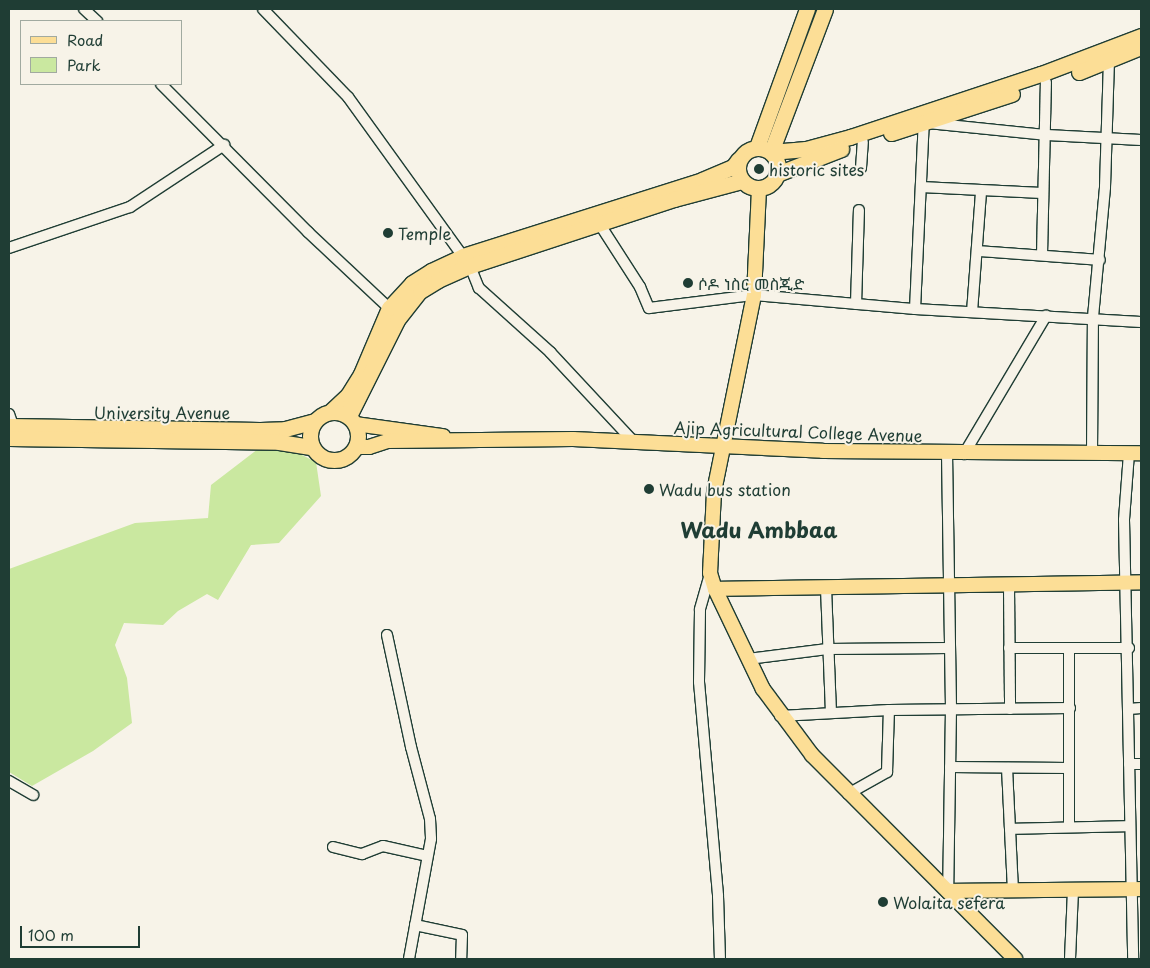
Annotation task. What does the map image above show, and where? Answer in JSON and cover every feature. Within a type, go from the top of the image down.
[{"type":"highway","points":[[764,150],[793,41],[807,9]]},
{"type":"highway","points":[[764,150],[825,9]]},
{"type":"highway","points":[[466,261],[408,304],[352,420],[356,447],[343,459],[334,461],[317,454],[311,447],[310,429],[314,421],[331,412],[348,395],[361,374],[389,308],[412,283],[466,261],[674,199],[742,181],[759,189],[770,184],[777,174],[1077,62],[1141,36]]},
{"type":"highway","points":[[598,221],[716,174],[738,160],[746,151],[806,149],[924,118],[1108,63],[1141,47]]},
{"type":"highway","points":[[764,150],[777,162],[777,174]]},
{"type":"highway","points":[[738,160],[737,168],[742,181]]},
{"type":"highway","points":[[331,412],[352,420]]},
{"type":"highway","name":"University Avenue","points":[[11,429],[260,430],[285,429],[314,421]]},
{"type":"highway","name":"University Avenue","points":[[11,429],[279,442],[311,447]]},
{"type":"main road","points":[[759,189],[754,295],[725,448],[714,492],[710,573],[715,589],[748,659],[780,716],[848,794],[1016,959]]},
{"type":"main road","points":[[352,420],[438,434],[453,440]]},
{"type":"main road","name":"Ajip Agricultural College Avenue","points":[[453,440],[573,439],[725,448],[964,454],[1135,453]]},
{"type":"main road","points":[[356,447],[369,447],[388,441],[436,442],[453,440]]},
{"type":"main road","points":[[715,589],[1009,586],[1141,582]]},
{"type":"main road","points":[[948,891],[1073,888],[1136,889]]},
{"type":"street","points":[[84,9],[96,20]]},
{"type":"street","points":[[263,9],[348,97],[466,261],[479,288],[550,352],[635,443]]},
{"type":"street","points":[[1092,453],[1093,318],[1100,260],[1108,63]]},
{"type":"street","points":[[1042,255],[1042,193],[1047,135],[1046,82]]},
{"type":"street","points":[[162,85],[224,144],[308,232],[389,308]]},
{"type":"street","points":[[915,309],[924,118],[1047,135],[1141,140]]},
{"type":"street","points":[[861,168],[863,142]]},
{"type":"street","points":[[9,248],[130,206],[224,144]]},
{"type":"street","points":[[922,187],[1042,193]]},
{"type":"street","points":[[972,312],[981,191]]},
{"type":"street","points":[[856,304],[859,210]]},
{"type":"street","points":[[598,221],[640,287],[649,308],[754,295],[915,309],[1141,322]]},
{"type":"street","points":[[978,251],[1100,260]]},
{"type":"street","points":[[964,454],[1046,316]]},
{"type":"street","points":[[947,453],[951,709],[948,891]]},
{"type":"street","points":[[1135,453],[1124,520],[1130,709],[1130,826],[1136,889],[1135,952]]},
{"type":"street","points":[[710,573],[700,610],[699,682],[718,896],[720,959]]},
{"type":"street","points":[[1009,586],[1010,709]]},
{"type":"street","points":[[826,588],[831,712]]},
{"type":"street","points":[[387,635],[411,747],[430,818],[427,856],[409,959]]},
{"type":"street","points":[[748,659],[827,649],[949,648]]},
{"type":"street","points":[[1009,648],[1128,648]]},
{"type":"street","points":[[1069,648],[1069,827]]},
{"type":"street","points":[[780,716],[889,710],[1070,708]]},
{"type":"street","points":[[1130,709],[1141,708]]},
{"type":"street","points":[[848,794],[887,772],[889,710]]},
{"type":"street","points":[[1129,764],[1141,764]]},
{"type":"street","points":[[950,767],[1068,768]]},
{"type":"street","points":[[1007,768],[1013,889]]},
{"type":"street","points":[[9,781],[33,796]]},
{"type":"street","points":[[1010,829],[1130,826]]},
{"type":"street","points":[[333,847],[362,854],[383,846],[427,856]]},
{"type":"street","points":[[1070,959],[1073,888]]},
{"type":"street","points":[[415,925],[462,935],[461,959]]},
{"type":"green space","points":[[258,449],[292,450],[316,462],[321,496],[279,543],[251,545],[218,600],[207,594],[178,611],[163,625],[124,623],[115,645],[127,678],[132,723],[93,751],[32,786],[9,772],[9,569],[135,523],[208,518],[211,485]]},
{"type":"place","name":"historic sites","points":[[759,169]]},
{"type":"place","name":"Temple","points":[[388,233]]},
{"type":"place","name":"ሶዶ ነስር መስጂድ","points":[[688,283]]},
{"type":"place","name":"Wadu bus station","points":[[649,489]]},
{"type":"place","name":"Wolaita sefera","points":[[883,902]]},
{"type":"district","name":"Wadu Ambbaa","points":[[759,529]]}]
